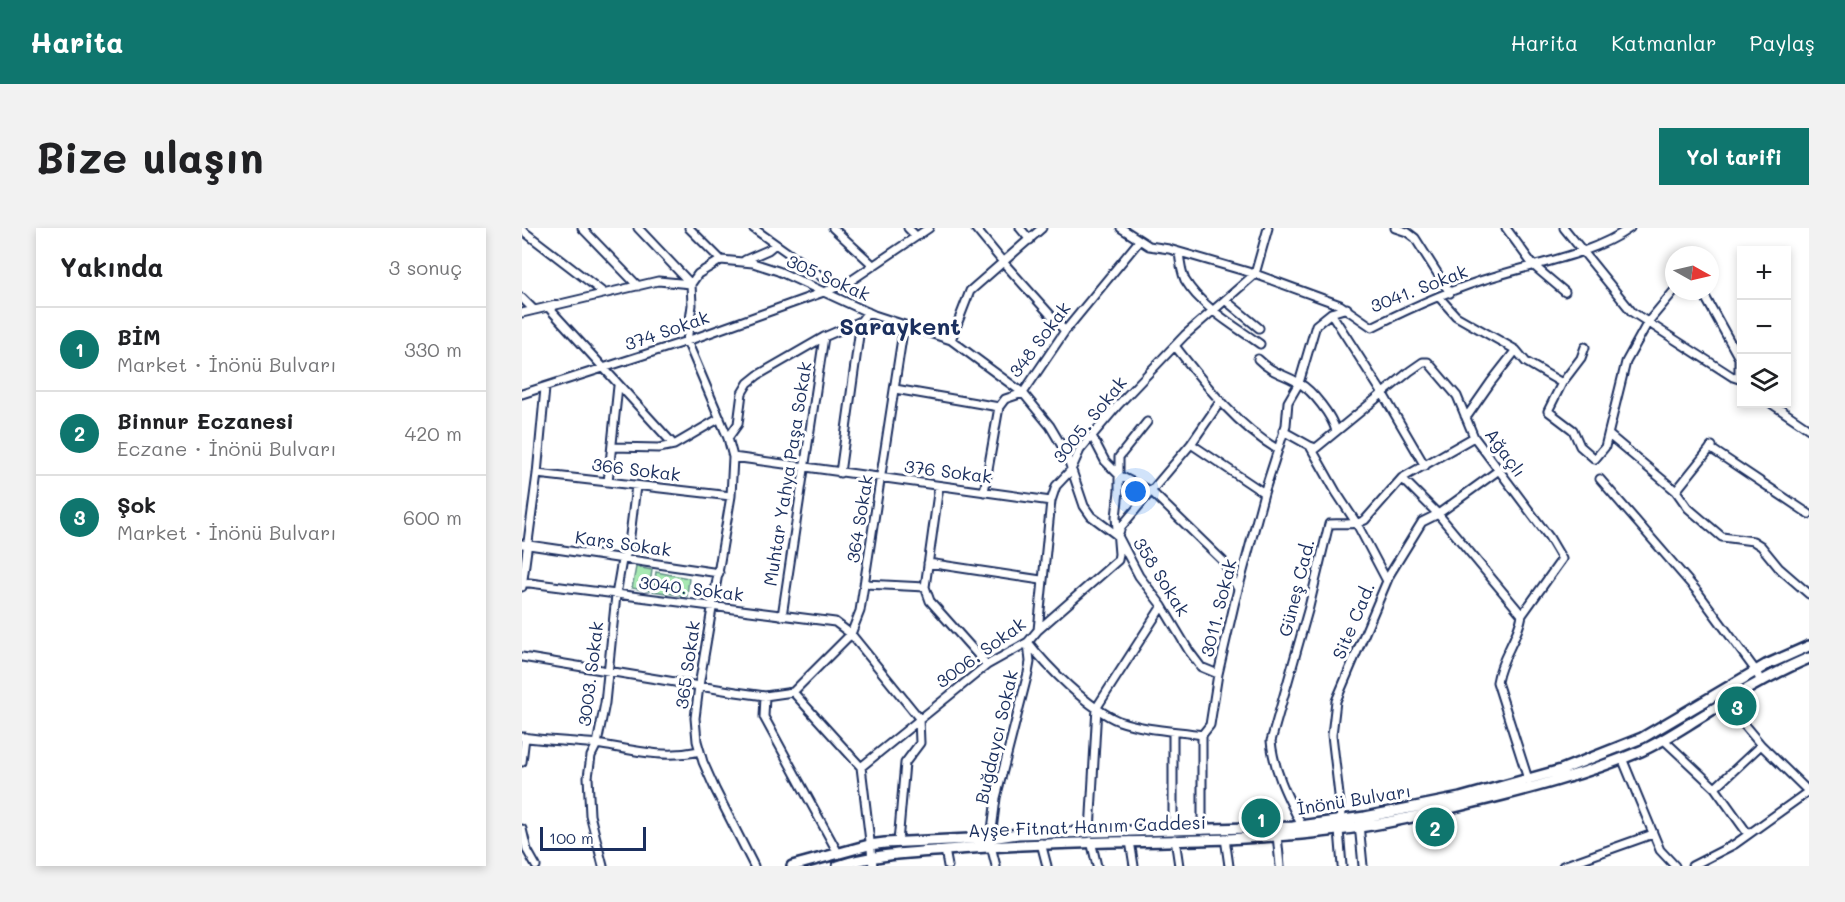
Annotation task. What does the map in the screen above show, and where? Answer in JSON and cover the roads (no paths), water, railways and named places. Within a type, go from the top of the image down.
[{"type":"main road","name":"İnönü Bulvarı","points":[[1359,822],[1460,798],[1561,770],[1642,738],[1756,671],[1809,646]]},
{"type":"main road","name":"İnönü Bulvarı","points":[[869,845],[898,842],[991,842],[1018,834],[1174,835],[1202,830],[1340,825],[1407,818],[1531,788],[1623,758],[1664,740],[1784,668],[1809,658]]},
{"type":"main road","name":"Ayşe Fitnat Hanım Caddesi","points":[[838,866],[991,842],[1041,843],[1090,836],[1130,841],[1174,835],[1225,838],[1277,836],[1340,825]]},
{"type":"main road","points":[[792,866],[869,845]]},
{"type":"street","points":[[582,228],[638,286]]},
{"type":"street","points":[[638,228],[691,284]]},
{"type":"street","points":[[687,341],[692,305],[691,284],[698,274],[721,260],[688,228]]},
{"type":"street","points":[[753,228],[836,287]]},
{"type":"street","points":[[833,228],[873,266]]},
{"type":"street","points":[[908,228],[916,236]]},
{"type":"street","name":"374 Sokak","points":[[522,394],[687,341],[846,284],[930,228]]},
{"type":"street","points":[[975,228],[1065,331]]},
{"type":"street","points":[[1020,228],[1030,240]]},
{"type":"street","points":[[951,340],[970,291],[1042,228]]},
{"type":"street","name":"3041. Sokak","points":[[1121,228],[1149,246],[1179,252],[1255,274],[1347,308],[1372,327],[1450,292],[1493,277],[1582,252],[1630,228]]},
{"type":"street","points":[[1255,274],[1268,228]]},
{"type":"street","points":[[1395,228],[1408,230],[1450,292]]},
{"type":"street","points":[[1506,228],[1533,265],[1565,292]]},
{"type":"street","points":[[1564,228],[1632,312],[1737,378]]},
{"type":"street","points":[[522,230],[604,292]]},
{"type":"street","name":"348 Sokak","points":[[951,340],[1023,393],[1065,331],[1139,241]]},
{"type":"street","points":[[736,263],[754,257],[774,244]]},
{"type":"street","points":[[1179,252],[1181,268],[1186,280],[1199,297],[1260,344]]},
{"type":"street","name":"305 Sokak","points":[[721,260],[753,263],[770,268],[868,312],[951,340]]},
{"type":"street","name":"3005. Sokak","points":[[1038,630],[1041,580],[1051,501],[1056,486],[1071,470],[1080,450],[1118,405],[1185,335],[1255,274]]},
{"type":"street","points":[[522,313],[658,281],[691,284]]},
{"type":"street","points":[[1439,297],[1456,316],[1516,350],[1526,362],[1562,383]]},
{"type":"street","points":[[522,298],[534,310]]},
{"type":"street","points":[[1226,300],[1259,328]]},
{"type":"street","points":[[1585,347],[1581,358],[1562,383],[1548,411],[1573,430],[1580,446],[1595,459],[1605,447],[1609,435],[1626,362],[1648,322],[1666,300]]},
{"type":"street","points":[[1707,300],[1737,354]]},
{"type":"street","points":[[548,307],[674,445]]},
{"type":"street","points":[[1347,308],[1331,313],[1383,394],[1425,466]]},
{"type":"street","points":[[728,438],[738,424],[742,393],[748,383],[824,337],[861,321],[868,312]]},
{"type":"street","name":"3011. Sokak","points":[[1202,735],[1210,725],[1218,674],[1238,589],[1283,431],[1288,402],[1299,383],[1316,325],[1331,313]]},
{"type":"street","points":[[840,473],[861,321]]},
{"type":"street","name":"364 Sokak","points":[[793,692],[851,634],[860,611],[904,325]]},
{"type":"street","name":"Muhtar Yahya Paşa Sokak","points":[[782,616],[824,337]]},
{"type":"street","name":"365 Sokak","points":[[687,341],[728,438],[733,457],[731,496],[695,718],[700,751],[715,789],[754,866]]},
{"type":"street","points":[[1174,346],[1220,402],[1263,441],[1277,449]]},
{"type":"street","points":[[1465,416],[1516,350]]},
{"type":"street","points":[[1258,359],[1276,374],[1299,383],[1334,421],[1336,431]]},
{"type":"street","name":"Ağaçlı","points":[[1383,394],[1416,366],[1428,362],[1457,396],[1474,437],[1549,537],[1562,559],[1522,615]]},
{"type":"street","points":[[608,482],[618,386]]},
{"type":"street","points":[[522,584],[525,544],[537,474],[544,388]]},
{"type":"street","points":[[895,389],[999,407]]},
{"type":"street","points":[[984,492],[999,407],[1005,399],[1023,393]]},
{"type":"street","name":"358 Sokak","points":[[1023,393],[1050,426],[1066,453],[1083,506],[1091,516],[1118,536],[1139,576],[1162,606],[1188,651],[1201,667],[1218,674]]},
{"type":"street","points":[[1283,431],[1316,448],[1383,394]]},
{"type":"street","points":[[1118,536],[1121,527],[1191,444],[1220,402]]},
{"type":"street","points":[[1778,408],[1809,429]]},
{"type":"street","points":[[613,447],[659,448],[674,445],[720,418]]},
{"type":"street","name":"3006. Sokak","points":[[861,767],[987,665],[1028,642],[1038,630],[1118,560],[1116,517],[1120,476],[1119,457],[1147,423]]},
{"type":"street","points":[[1609,435],[1676,491],[1688,508],[1722,537],[1753,541],[1758,544],[1779,568],[1809,594]]},
{"type":"street","points":[[1092,436],[1106,461],[1120,476],[1152,492],[1223,561],[1238,589]]},
{"type":"street","points":[[1357,524],[1365,520],[1402,478],[1474,437]]},
{"type":"street","points":[[1191,444],[1264,493]]},
{"type":"street","points":[[1310,446],[1357,524],[1387,580]]},
{"type":"street","points":[[1676,491],[1711,447],[1809,514]]},
{"type":"street","name":"376 Sokak","points":[[733,457],[1051,501]]},
{"type":"street","name":"Site Cad.","points":[[1342,866],[1332,735],[1336,701],[1387,580],[1422,522],[1438,514],[1499,470]]},
{"type":"street","name":"366 Sokak","points":[[537,474],[731,496]]},
{"type":"street","points":[[1402,478],[1438,514],[1522,615],[1521,625],[1499,666],[1497,682],[1528,779]]},
{"type":"street","points":[[1600,479],[1697,591],[1756,671],[1761,682]]},
{"type":"street","name":"3003. Sokak","points":[[603,866],[590,814],[588,777],[605,703],[616,595],[622,560],[628,552],[636,486]]},
{"type":"street","points":[[939,486],[925,587],[930,601],[987,665]]},
{"type":"street","name":"Güneş Cad.","points":[[1302,826],[1280,783],[1272,756],[1271,741],[1309,607],[1329,524],[1344,522],[1357,524]]},
{"type":"street","name":"Kars Sokak","points":[[525,544],[719,573]]},
{"type":"street","points":[[928,563],[1041,580]]},
{"type":"street","name":"3040. Sokak","points":[[522,584],[835,622],[851,634]]},
{"type":"street","points":[[865,584],[925,587]]},
{"type":"street","points":[[1097,866],[1090,836],[1097,707],[1162,606]]},
{"type":"street","points":[[851,634],[919,718],[920,743],[905,763],[898,842]]},
{"type":"street","points":[[1028,642],[1040,658],[1065,683],[1119,721],[1173,732],[1202,735],[1202,830]]},
{"type":"street","name":"Buğdaycı Sokak","points":[[991,842],[996,798],[1028,673],[1030,662],[1028,642]]},
{"type":"street","points":[[522,657],[765,696],[793,692],[861,767],[872,861]]},
{"type":"street","points":[[765,696],[764,717],[838,854]]},
{"type":"street","points":[[1692,866],[1734,844],[1809,791],[1761,745],[1725,702]]},
{"type":"street","points":[[1173,732],[1174,835],[1179,866]]},
{"type":"street","points":[[522,762],[524,737],[597,744],[650,754],[686,754],[700,751]]},
{"type":"street","points":[[1664,740],[1715,788],[1748,834]]},
{"type":"street","points":[[1715,788],[1761,745]]},
{"type":"street","points":[[1623,758],[1660,850],[1675,866]]},
{"type":"street","points":[[1359,822],[1363,866]]},
{"type":"street","points":[[522,829],[527,850],[536,866]]},
{"type":"street","points":[[1563,866],[1653,834]]},
{"type":"street","points":[[1277,836],[1280,866]]},
{"type":"street","points":[[1225,838],[1229,866]]},
{"type":"street","points":[[1130,841],[1134,866]]},
{"type":"street","points":[[991,842],[996,866]]},
{"type":"street","points":[[1041,843],[1047,866]]},
{"type":"street","points":[[945,850],[948,866]]},
{"type":"place","name":"Şok","points":[[1737,706]]},
{"type":"place","name":"BİM","points":[[1261,818]]},
{"type":"place","name":"Binnur Eczanesi","points":[[1435,827]]},
{"type":"district","name":"Saraykent","points":[[900,327]]}]
